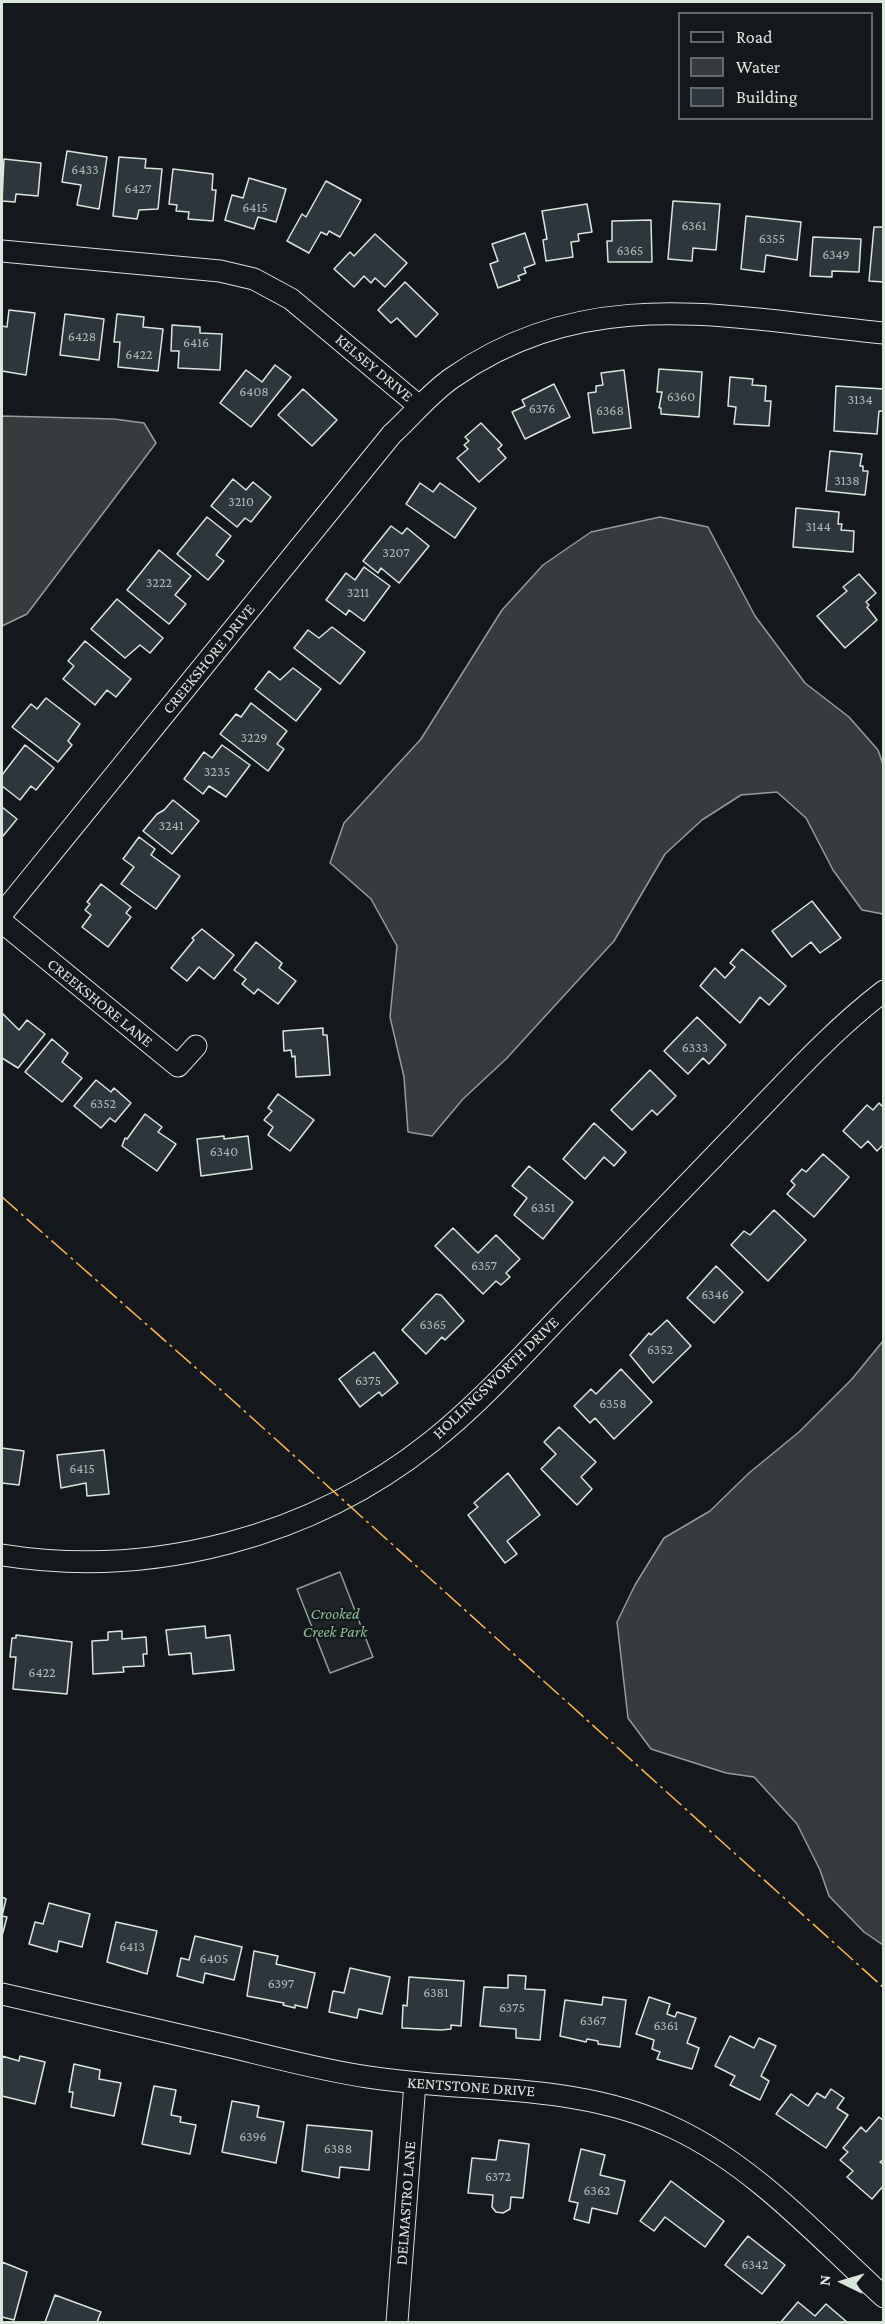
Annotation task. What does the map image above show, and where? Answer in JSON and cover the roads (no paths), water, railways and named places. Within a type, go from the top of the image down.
[{"type":"street","name":"KELSEY DRIVE","points":[[2,251],[220,271],[254,279],[291,299],[419,406],[449,380],[502,348],[558,326],[599,317],[644,313],[687,314],[884,333]]},
{"type":"street","name":"CREEKSHORE DRIVE","points":[[2,914],[392,434],[419,406]]},
{"type":"street","name":"CREEKSHORE LANE","points":[[2,922],[178,1066],[196,1046]]},
{"type":"street","name":"HOLLINGSWORTH DRIVE","points":[[2,1555],[92,1562],[148,1558],[205,1549],[256,1535],[301,1518],[381,1477],[458,1420],[819,1048],[884,991]]},
{"type":"street","name":"KENTSTONE DRIVE","points":[[2,1994],[329,2070],[415,2083],[586,2098],[628,2110],[668,2125],[716,2151],[745,2172],[884,2297]]},
{"type":"street","name":"DELMASTRO LANE","points":[[397,2322],[415,2083]]},
{"type":"water","points":[[2,416],[114,419],[144,423],[156,443],[27,614],[2,626]]},
{"type":"water","points":[[660,517],[708,527],[755,616],[805,683],[849,717],[878,750],[884,767],[883,914],[862,910],[833,870],[806,818],[777,792],[741,795],[702,820],[665,854],[614,941],[506,1059],[463,1099],[432,1136],[408,1132],[404,1077],[390,1017],[397,946],[371,899],[330,863],[344,823],[421,739],[502,610],[543,565],[591,532]]},
{"type":"water","points":[[883,1341],[883,1945],[864,1932],[829,1896],[820,1870],[797,1824],[754,1777],[726,1773],[651,1749],[628,1718],[617,1622],[635,1585],[664,1538],[710,1511],[749,1473],[799,1432],[852,1379]]},
{"type":"park label","name":"Crooked Creek Park","points":[[335,1623]]}]
